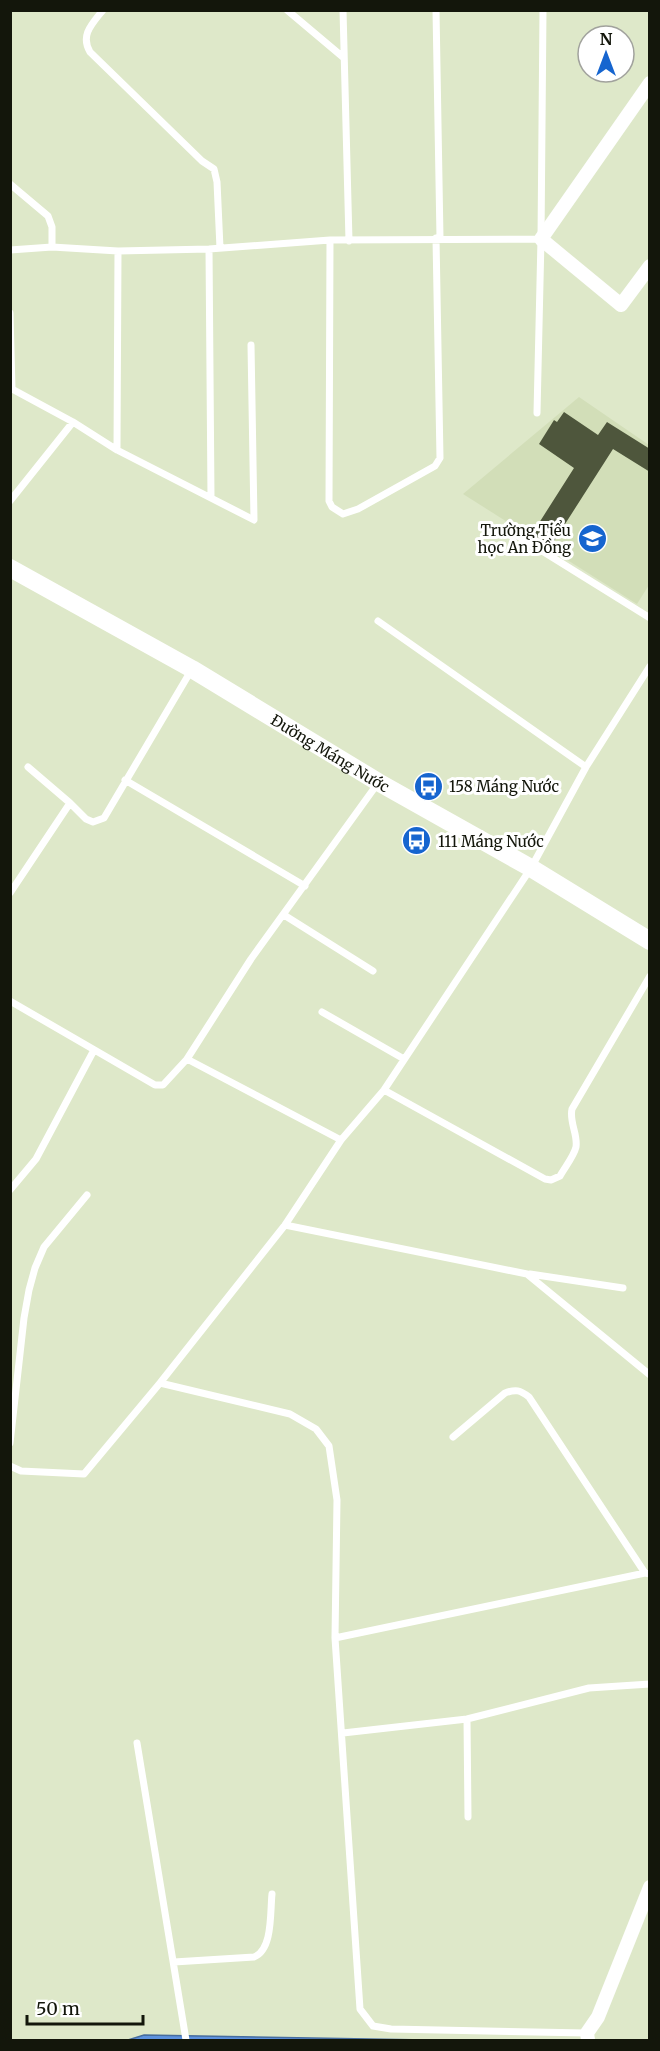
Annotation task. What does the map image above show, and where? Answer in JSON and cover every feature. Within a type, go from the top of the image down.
[{"type":"main road","name":"Đường Máng Nước","points":[[14,573],[192,669],[378,782],[531,868],[650,941]]},
{"type":"street","points":[[650,83],[541,239],[621,304],[650,266]]},
{"type":"street","points":[[588,2037],[648,1895]]},
{"type":"lane","points":[[103,10],[88,30],[86,45],[90,52],[202,161],[214,169],[217,182],[220,248]]},
{"type":"lane","points":[[287,10],[344,58]]},
{"type":"lane","points":[[343,10],[349,240]]},
{"type":"lane","points":[[330,240],[329,501],[332,507],[343,514],[358,509],[416,477],[435,466],[441,458],[436,10]]},
{"type":"lane","points":[[537,413],[543,10]]},
{"type":"lane","points":[[10,184],[48,216],[52,227],[52,247]]},
{"type":"lane","points":[[10,250],[52,247],[118,251],[209,249],[330,240],[541,239]]},
{"type":"lane","points":[[209,249],[211,497]]},
{"type":"lane","points":[[117,450],[118,251]]},
{"type":"lane","points":[[10,313],[12,389],[117,450],[254,520],[251,345]]},
{"type":"lane","points":[[10,501],[72,422]]},
{"type":"lane","points":[[518,536],[650,618]]},
{"type":"lane","points":[[378,621],[586,767]]},
{"type":"lane","points":[[10,1466],[21,1471],[84,1474],[160,1383],[285,1225],[341,1140],[384,1090],[531,868],[586,767],[650,666]]},
{"type":"lane","points":[[28,767],[86,819],[93,822],[99,821],[104,818],[192,669]]},
{"type":"lane","points":[[125,780],[305,886]]},
{"type":"lane","points":[[10,1000],[158,1086],[163,1085],[187,1059],[251,959],[378,782]]},
{"type":"lane","points":[[10,893],[70,803]]},
{"type":"lane","points":[[284,915],[373,971]]},
{"type":"lane","points":[[384,1090],[545,1179],[555,1179],[560,1176],[576,1149],[576,1139],[570,1117],[572,1109],[650,976]]},
{"type":"lane","points":[[322,1012],[404,1059]]},
{"type":"lane","points":[[10,1190],[36,1159],[94,1050]]},
{"type":"lane","points":[[187,1059],[341,1140]]},
{"type":"lane","points":[[10,1443],[24,1318],[35,1268],[44,1247],[87,1195]]},
{"type":"lane","points":[[285,1225],[527,1274],[623,1288]]},
{"type":"lane","points":[[527,1274],[650,1375]]},
{"type":"lane","points":[[160,1383],[290,1414],[316,1429],[329,1446],[337,1500],[335,1638],[360,2009],[373,2026],[391,2029],[588,2037]]},
{"type":"lane","points":[[335,1638],[647,1573],[529,1397],[522,1391],[514,1389],[505,1393],[453,1437]]},
{"type":"lane","points":[[343,1733],[467,1719],[589,1688],[650,1684]]},
{"type":"lane","points":[[467,1719],[468,1816]]},
{"type":"lane","points":[[137,1743],[186,2040]]},
{"type":"lane","points":[[174,1962],[254,1957],[261,1954],[267,1944],[272,1894]]},
{"type":"shaded area","name":"Trường Tiểu học An Đồng","points":[[579,397],[649,445],[649,585],[637,604],[463,494]]},
{"type":"water","points":[[144,2035],[427,2040],[128,2040]]},
{"type":"building","points":[[564,412],[598,435],[607,422],[650,449],[650,472],[613,449],[551,546],[532,534],[574,468],[539,444],[554,420],[557,422]]},
{"type":"place","name":"Trường Tiểu học An Đồng","points":[[592,539]]},
{"type":"place","name":"158 Máng Nước","points":[[428,786]]},
{"type":"place","name":"111 Máng Nước","points":[[417,841]]}]
